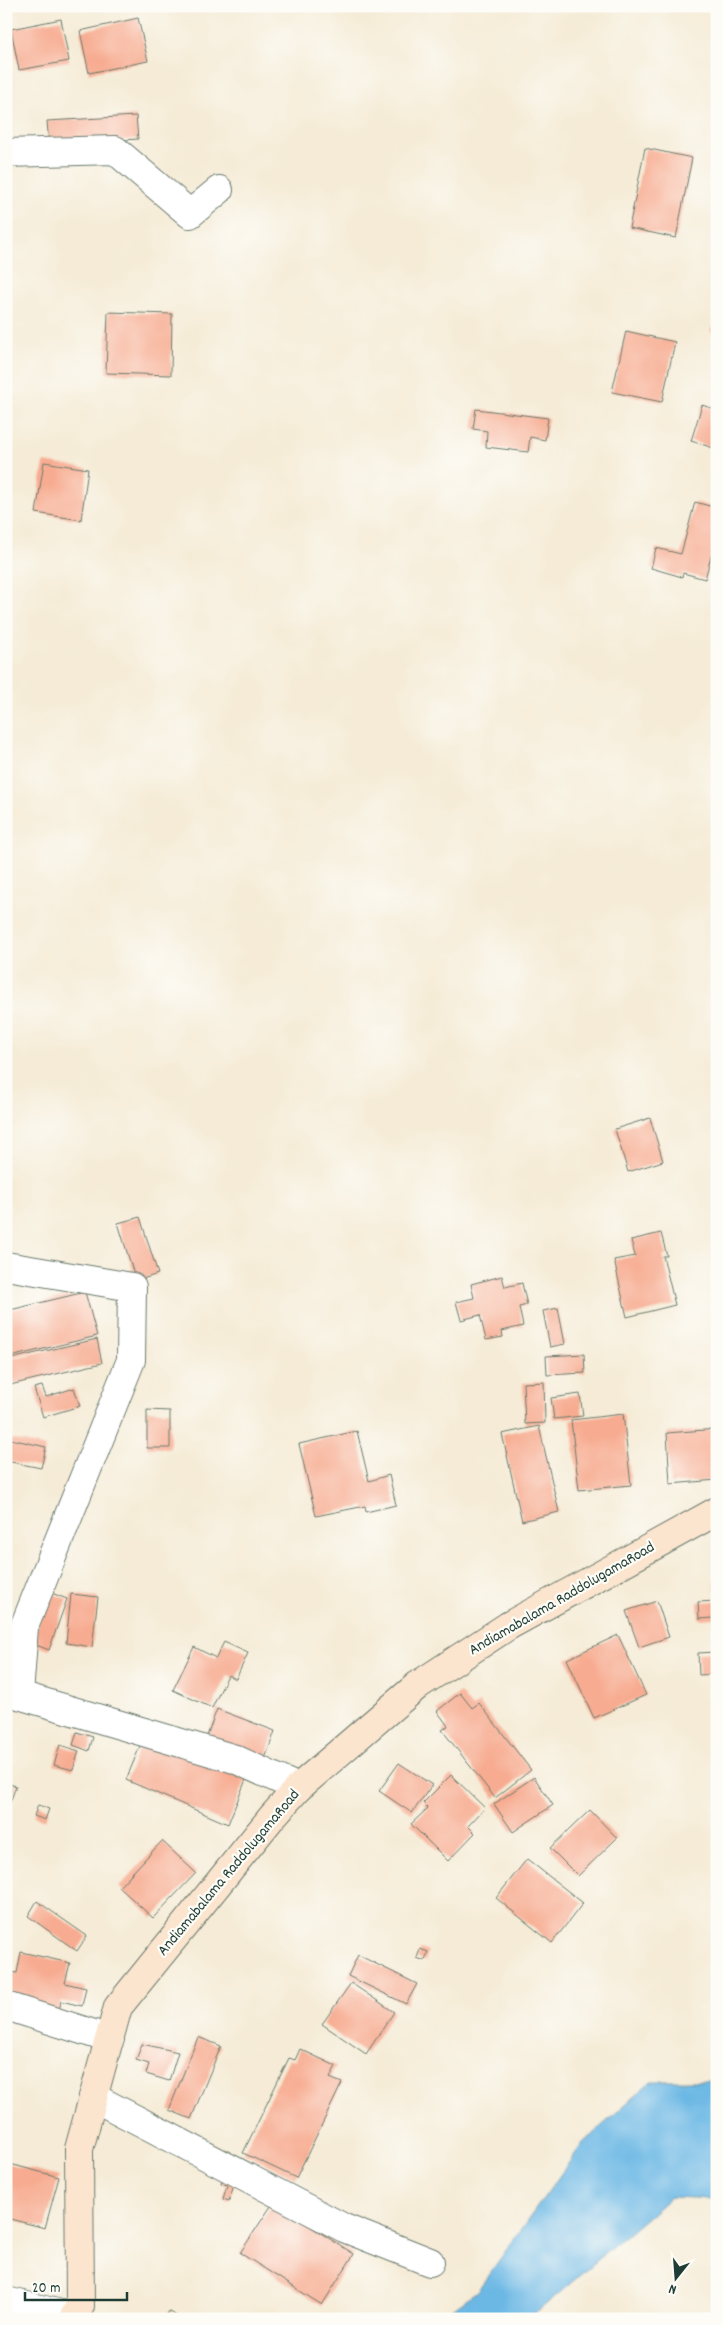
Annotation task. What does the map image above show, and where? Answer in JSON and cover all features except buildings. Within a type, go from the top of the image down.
[{"type":"street","points":[[6,153],[115,150],[190,214],[219,190]]},
{"type":"street","points":[[6,1266],[132,1287],[130,1360],[24,1627],[13,1693],[236,1759],[298,1788]]},
{"type":"street","name":"Andiamabalama RaddolugamaRoad","points":[[74,2318],[80,2306],[79,2149],[118,2007],[272,1817],[298,1788],[418,1685],[508,1626],[717,1511]]},
{"type":"street","points":[[6,2006],[110,2038]]},
{"type":"street","points":[[93,2096],[344,2228],[430,2262]]},
{"type":"street","points":[[6,2301],[74,2318]]},
{"type":"water","points":[[651,2081],[717,2081],[717,2199],[671,2197],[529,2319],[439,2319],[477,2291],[583,2143]]}]
